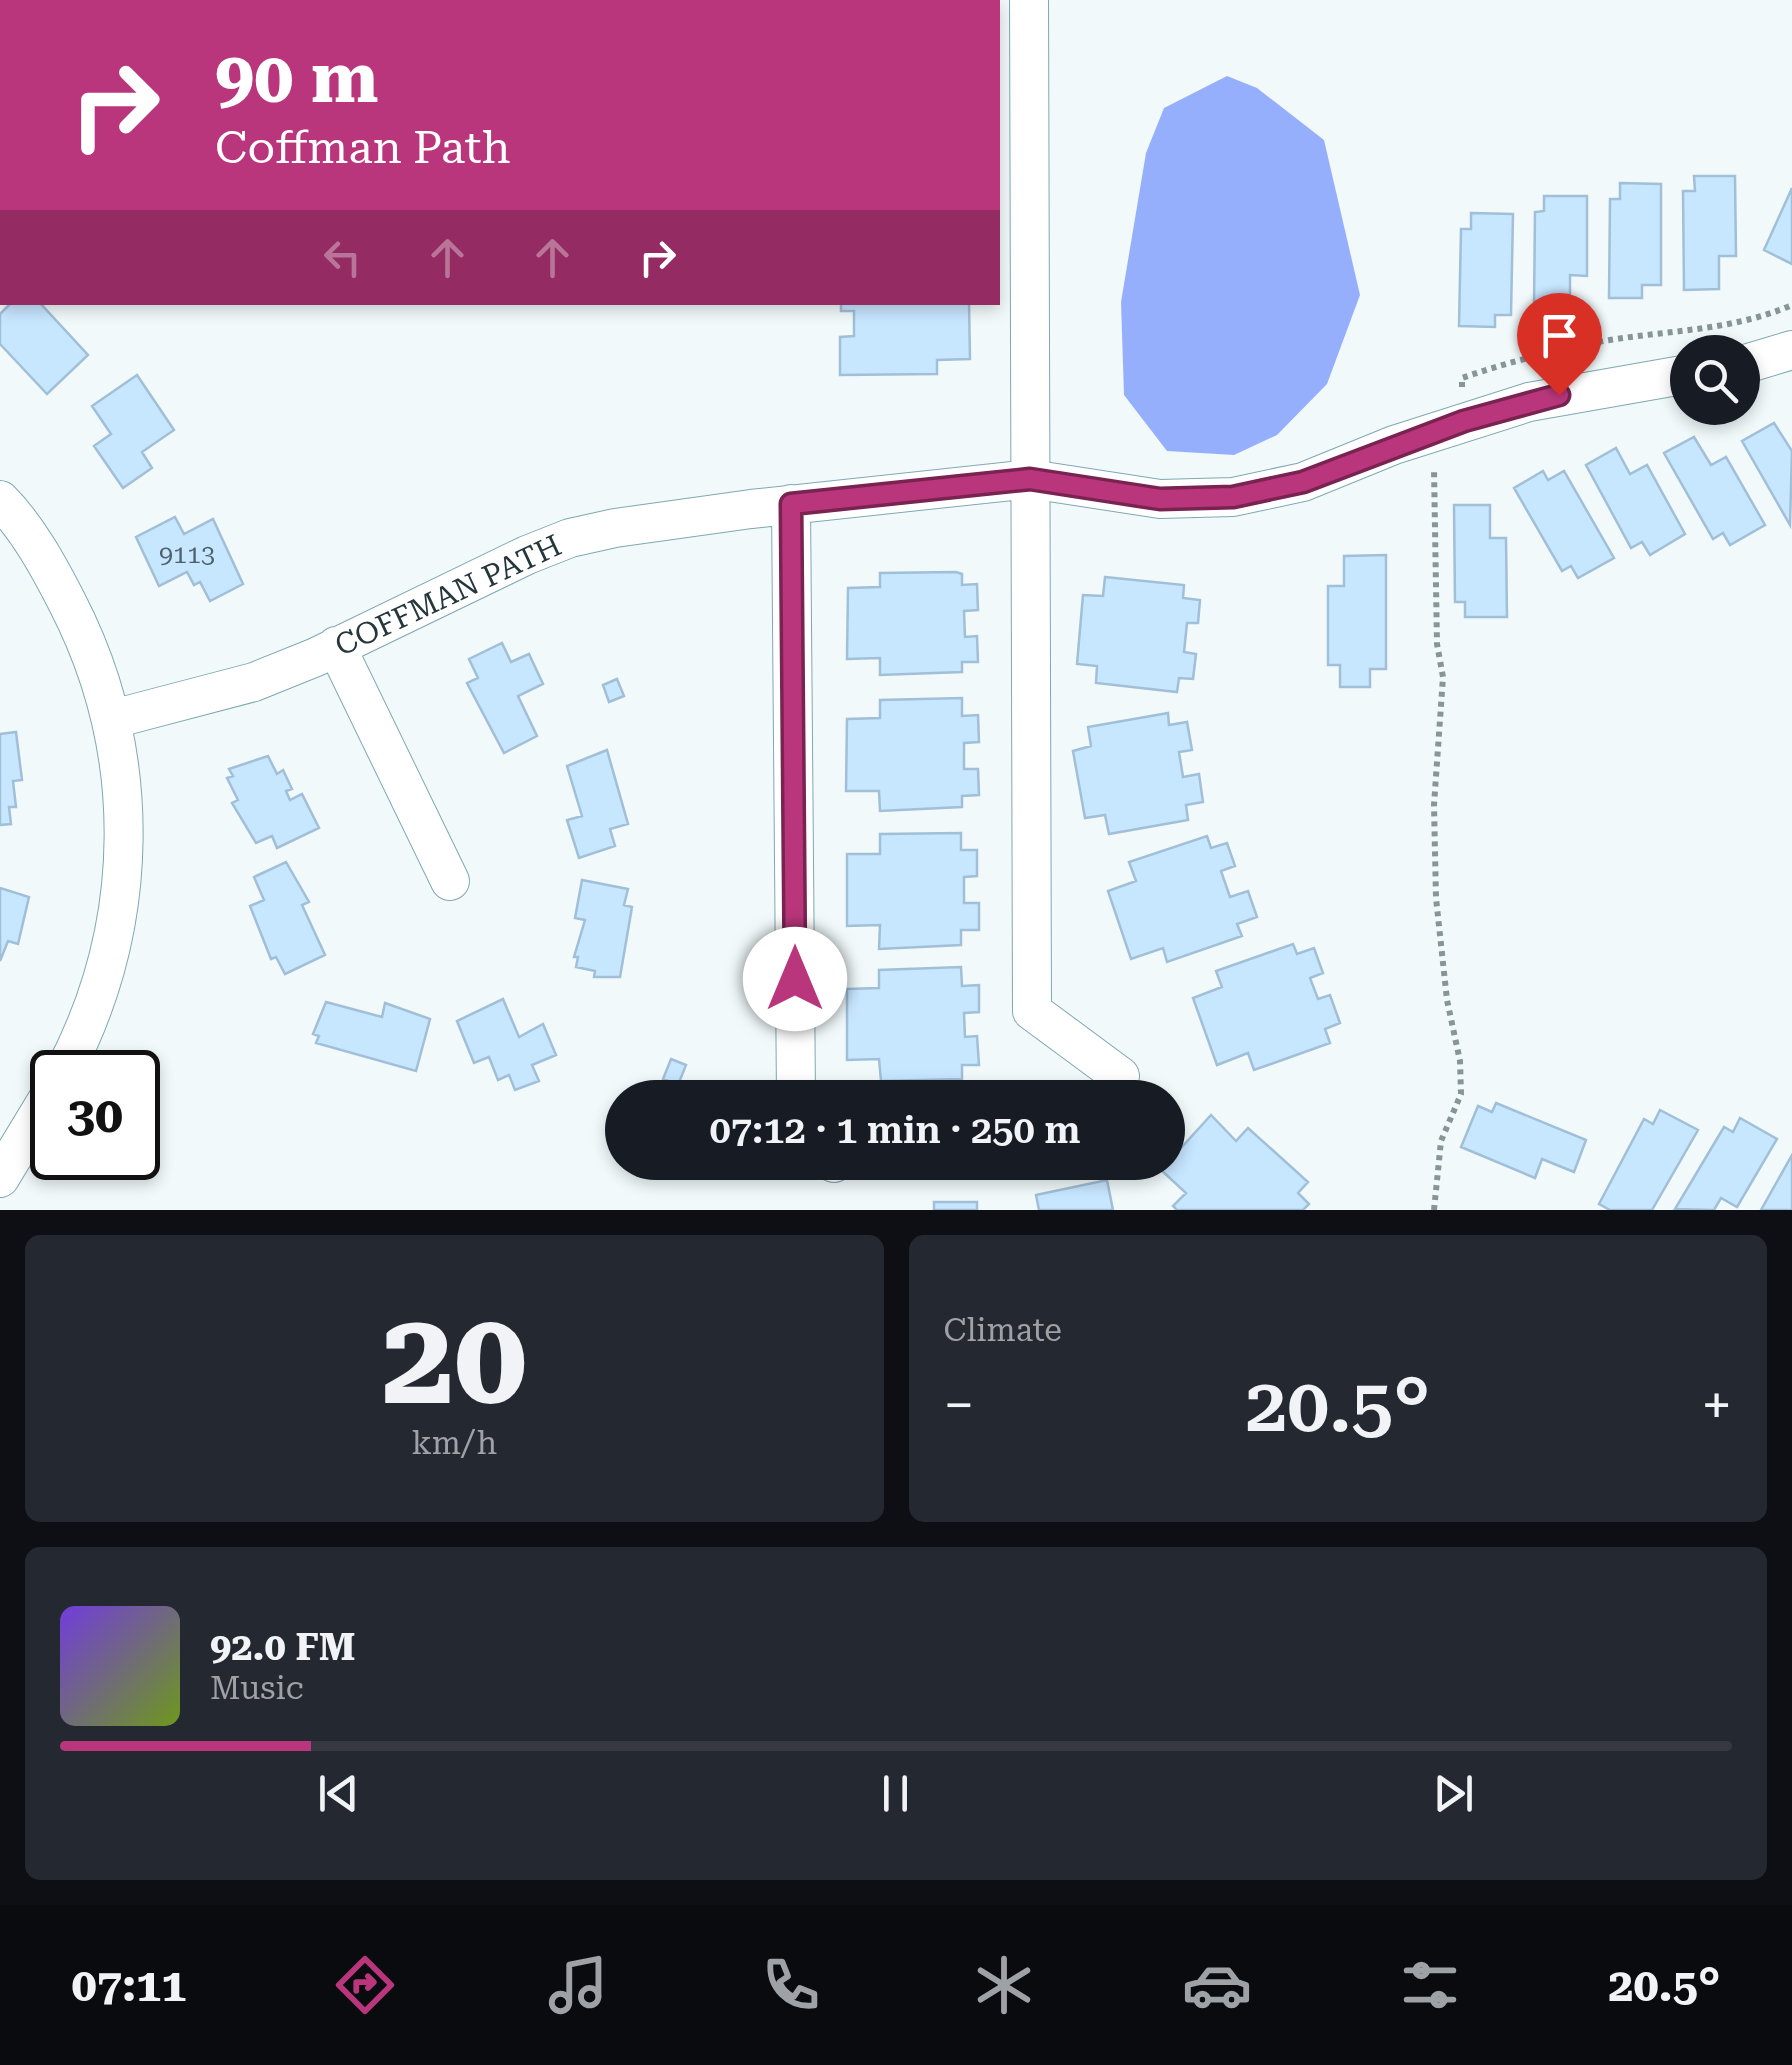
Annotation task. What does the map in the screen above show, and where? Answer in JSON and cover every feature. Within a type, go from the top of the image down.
[{"type":"street","points":[[1030,0],[1032,1011],[1120,1076]]},
{"type":"street","points":[[1760,360],[1792,350]]},
{"type":"street","name":"COFFMAN PATH","points":[[113,719],[254,682],[570,538],[791,504],[1030,479],[1160,499],[1233,497],[1303,482],[1449,426],[1590,388],[1670,377]]},
{"type":"street","points":[[0,500],[53,574],[88,642],[113,719],[126,815],[118,920],[88,1022],[75,1050]]},
{"type":"street","points":[[791,504],[796,1080]]},
{"type":"street","points":[[336,646],[450,881]]},
{"type":"street","points":[[0,1178],[30,1128]]},
{"type":"path","points":[[1434,1210],[1440,1141],[1460,1094],[1460,1061],[1447,1000],[1436,898],[1434,805],[1443,677],[1436,644],[1449,426],[1462,378],[1602,342],[1749,321],[1792,305]]},
{"type":"water","points":[[1227,76],[1257,88],[1324,140],[1360,295],[1327,384],[1277,435],[1234,455],[1167,451],[1124,395],[1121,302],[1146,153],[1164,108]]},
{"type":"building","points":[[1694,176],[1735,176],[1736,256],[1719,256],[1719,289],[1684,290],[1683,191],[1695,191]]},
{"type":"building","points":[[1620,183],[1661,184],[1661,285],[1642,285],[1642,298],[1609,298],[1610,199],[1620,199]]},
{"type":"building","points":[[1792,188],[1792,264],[1764,250]]},
{"type":"building","points":[[1544,196],[1587,196],[1587,276],[1570,275],[1570,309],[1534,308],[1535,212],[1544,211]]},
{"type":"building","points":[[1471,213],[1513,214],[1511,315],[1495,315],[1495,327],[1459,326],[1461,229],[1471,229]]},
{"type":"building","points":[[9,305],[42,305],[88,355],[47,394],[0,344],[0,314]]},
{"type":"building","points":[[841,305],[969,305],[970,359],[937,360],[937,374],[840,375],[840,337],[854,336],[854,311],[841,311]]},
{"type":"building","points":[[137,375],[174,430],[142,452],[152,468],[123,488],[94,446],[111,434],[92,406]]},
{"type":"building","points":[[1774,423],[1792,451],[1790,525],[1742,441]]},
{"type":"building","points":[[1694,437],[1711,465],[1726,457],[1765,525],[1730,545],[1723,533],[1713,539],[1664,453]]},
{"type":"building","points":[[1616,448],[1630,474],[1647,465],[1685,534],[1650,555],[1642,542],[1631,548],[1586,465]]},
{"type":"building","points":[[1543,471],[1548,480],[1564,471],[1614,558],[1578,578],[1571,566],[1562,571],[1514,488]]},
{"type":"building","points":[[1454,505],[1490,505],[1490,538],[1506,538],[1507,617],[1465,617],[1465,602],[1455,602]]},
{"type":"building","points":[[175,517],[184,534],[213,519],[243,584],[210,601],[200,582],[194,585],[187,572],[159,586],[136,537]]},
{"type":"building","points":[[1386,555],[1386,669],[1370,669],[1370,687],[1340,687],[1340,665],[1328,665],[1328,586],[1344,586],[1344,556]]},
{"type":"building","points":[[880,573],[962,574],[962,585],[977,584],[978,610],[964,611],[965,637],[977,636],[978,662],[962,662],[962,672],[880,675],[880,658],[847,659],[848,588],[880,587]]},
{"type":"building","points":[[1105,577],[1184,585],[1183,598],[1200,600],[1198,623],[1187,623],[1184,652],[1196,654],[1193,679],[1179,678],[1177,692],[1096,683],[1097,666],[1077,664],[1083,595],[1103,596]]},
{"type":"building","points":[[502,643],[511,662],[529,654],[543,684],[518,696],[537,736],[504,753],[467,683],[478,678],[469,659]]},
{"type":"building","points":[[617,679],[624,696],[609,702],[603,685]]},
{"type":"building","points":[[962,698],[962,716],[978,715],[979,742],[964,743],[964,769],[978,769],[979,795],[962,796],[962,807],[880,811],[879,791],[846,791],[847,719],[880,718],[880,700]]},
{"type":"building","points":[[1168,713],[1169,725],[1187,722],[1192,750],[1179,752],[1183,777],[1199,774],[1203,802],[1186,805],[1188,820],[1109,834],[1105,815],[1085,818],[1073,751],[1091,746],[1088,727]]},
{"type":"building","points":[[16,732],[22,780],[13,781],[16,807],[9,807],[11,824],[0,825],[0,734]]},
{"type":"building","points":[[607,750],[628,824],[610,829],[615,846],[579,858],[567,820],[582,816],[567,766]]},
{"type":"building","points":[[268,756],[277,774],[283,770],[292,789],[286,791],[290,800],[302,794],[319,828],[277,848],[272,836],[256,843],[232,803],[238,800],[227,778],[233,776],[229,769]]},
{"type":"building","points":[[961,833],[961,850],[977,850],[977,876],[964,877],[964,903],[979,903],[979,930],[961,930],[961,945],[879,949],[880,925],[847,926],[847,854],[880,854],[880,834]]},
{"type":"building","points":[[1207,836],[1211,848],[1227,843],[1235,866],[1221,871],[1230,897],[1248,891],[1257,917],[1237,924],[1242,936],[1167,962],[1163,948],[1131,959],[1108,891],[1136,881],[1129,862]]},
{"type":"building","points":[[286,862],[309,902],[302,905],[325,955],[285,974],[276,957],[271,959],[250,906],[264,900],[254,877]]},
{"type":"building","points":[[582,880],[628,889],[624,905],[632,907],[620,977],[594,977],[595,971],[576,967],[578,957],[574,957],[585,920],[575,918]]},
{"type":"building","points":[[0,888],[29,897],[18,944],[8,941],[0,961]]},
{"type":"building","points":[[1293,944],[1297,954],[1314,948],[1323,973],[1310,978],[1318,999],[1330,995],[1340,1023],[1325,1029],[1330,1043],[1254,1070],[1248,1053],[1217,1065],[1193,998],[1222,987],[1216,971]]},
{"type":"building","points":[[961,967],[962,986],[979,985],[979,1012],[964,1013],[965,1037],[977,1036],[979,1065],[962,1065],[962,1079],[881,1080],[879,1059],[847,1060],[847,989],[879,988],[879,970]]},
{"type":"building","points":[[503,999],[519,1037],[543,1024],[556,1055],[532,1065],[539,1081],[515,1090],[509,1075],[498,1080],[489,1057],[474,1063],[457,1021]]},
{"type":"building","points":[[326,1002],[382,1017],[385,1003],[430,1019],[416,1071],[316,1043],[319,1036],[313,1034]]},
{"type":"building","points":[[671,1059],[686,1065],[680,1080],[663,1079]]},
{"type":"building","points":[[1496,1103],[1586,1140],[1574,1172],[1542,1159],[1535,1178],[1461,1147],[1478,1106],[1492,1112]]},
{"type":"building","points":[[1660,1110],[1698,1130],[1652,1210],[1610,1210],[1599,1204],[1644,1119],[1653,1124]]},
{"type":"building","points":[[1211,1115],[1236,1141],[1248,1128],[1308,1182],[1298,1193],[1309,1204],[1303,1210],[1177,1210],[1173,1206],[1186,1193],[1172,1180],[1185,1180],[1185,1144]]},
{"type":"building","points":[[1740,1118],[1777,1139],[1737,1207],[1721,1198],[1714,1210],[1675,1209],[1724,1127],[1733,1132]]},
{"type":"building","points":[[1792,1155],[1792,1210],[1761,1210]]},
{"type":"building","points":[[1107,1180],[1113,1210],[1039,1210],[1036,1195]]},
{"type":"building","points":[[934,1202],[977,1202],[977,1210],[934,1210]]},
{"type":"route","points":[[795,979],[791,504],[1030,479],[1160,499],[1233,497],[1303,482],[1464,421],[1559,395]]}]
